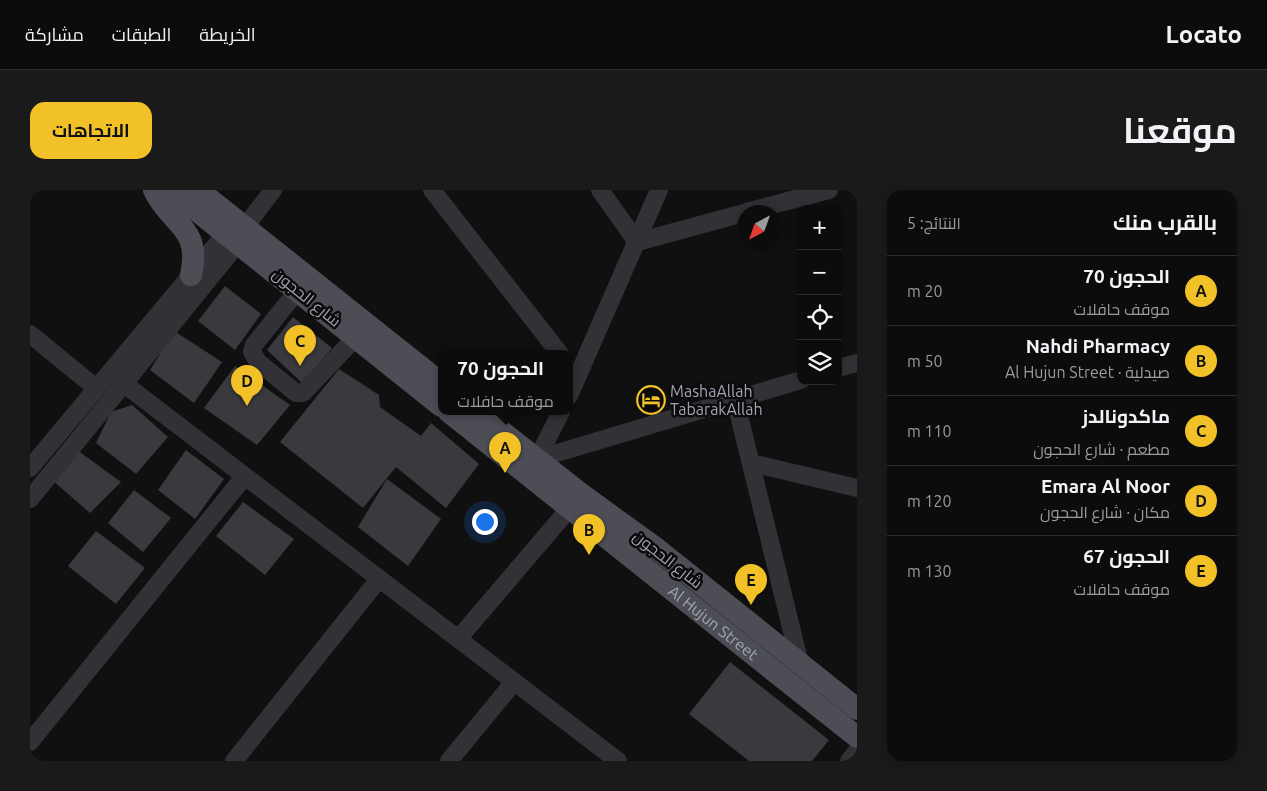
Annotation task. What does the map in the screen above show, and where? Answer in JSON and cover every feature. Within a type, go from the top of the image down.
[{"type":"main road","points":[[154,190],[164,206],[179,220],[190,238],[194,256],[191,275]]},
{"type":"main road","name":"شارع الحجون","points":[[171,190],[237,234],[438,381]]},
{"type":"main road","name":"شارع الحجون","points":[[198,190],[237,234],[298,290],[438,404]]},
{"type":"main road","points":[[453,415],[569,509]]},
{"type":"main road","name":"شارع الحجون","points":[[481,415],[658,550],[857,709]]},
{"type":"main road","name":"Al Hujun Street","points":[[569,509],[857,737]]},
{"type":"street","points":[[30,498],[123,383],[273,190]]},
{"type":"street","points":[[432,190],[557,350]]},
{"type":"street","points":[[600,190],[637,242]]},
{"type":"street","points":[[573,372],[637,242],[659,190]]},
{"type":"street","points":[[775,205],[830,190]]},
{"type":"street","points":[[637,242],[737,215]]},
{"type":"street","points":[[30,468],[191,275],[237,234]]},
{"type":"street","points":[[298,290],[254,345],[252,352],[258,362],[296,393],[303,393],[356,336]]},
{"type":"street","points":[[30,334],[96,388]]},
{"type":"street","points":[[842,367],[857,363]]},
{"type":"street","points":[[537,459],[797,381]]},
{"type":"street","points":[[123,383],[618,761]]},
{"type":"street","points":[[735,399],[800,664]]},
{"type":"street","points":[[537,459],[559,415]]},
{"type":"street","points":[[751,463],[857,488]]},
{"type":"street","points":[[30,742],[244,477]]},
{"type":"street","points":[[458,639],[569,509]]},
{"type":"street","points":[[234,761],[379,579]]},
{"type":"street","points":[[449,761],[514,682]]},
{"type":"street","points":[[849,761],[857,750]]},
{"type":"building","points":[[225,286],[261,314],[235,350],[198,321]]},
{"type":"building","points":[[293,317],[332,348],[302,383],[267,350]]},
{"type":"building","points":[[174,331],[222,362],[194,403],[150,370]]},
{"type":"building","points":[[235,366],[290,405],[257,445],[204,408]]},
{"type":"building","points":[[339,369],[379,395],[380,407],[421,436],[431,423],[479,464],[446,508],[396,467],[363,508],[280,442]]},
{"type":"building","points":[[132,405],[168,437],[136,474],[96,443],[111,412]]},
{"type":"building","points":[[77,450],[121,482],[90,513],[52,480]]},
{"type":"building","points":[[186,450],[224,479],[195,519],[158,490]]},
{"type":"building","points":[[387,479],[441,519],[408,566],[358,527]]},
{"type":"building","points":[[134,490],[171,518],[143,552],[108,523]]},
{"type":"building","points":[[243,502],[294,539],[265,575],[216,536]]},
{"type":"building","points":[[96,531],[145,568],[116,604],[68,566]]},
{"type":"building","points":[[730,662],[829,740],[812,761],[749,761],[689,714]]},
{"type":"place","name":"ماكدونالدز","points":[[300,366]]},
{"type":"place","name":"MashaAllah TabarakAllah","points":[[651,400]]},
{"type":"place","name":"Emara Al Noor","points":[[247,406]]},
{"type":"place","name":"الحجون 70","points":[[505,473]]},
{"type":"place","name":"Nahdi Pharmacy","points":[[589,555]]},
{"type":"place","name":"الحجون 67","points":[[751,605]]}]
